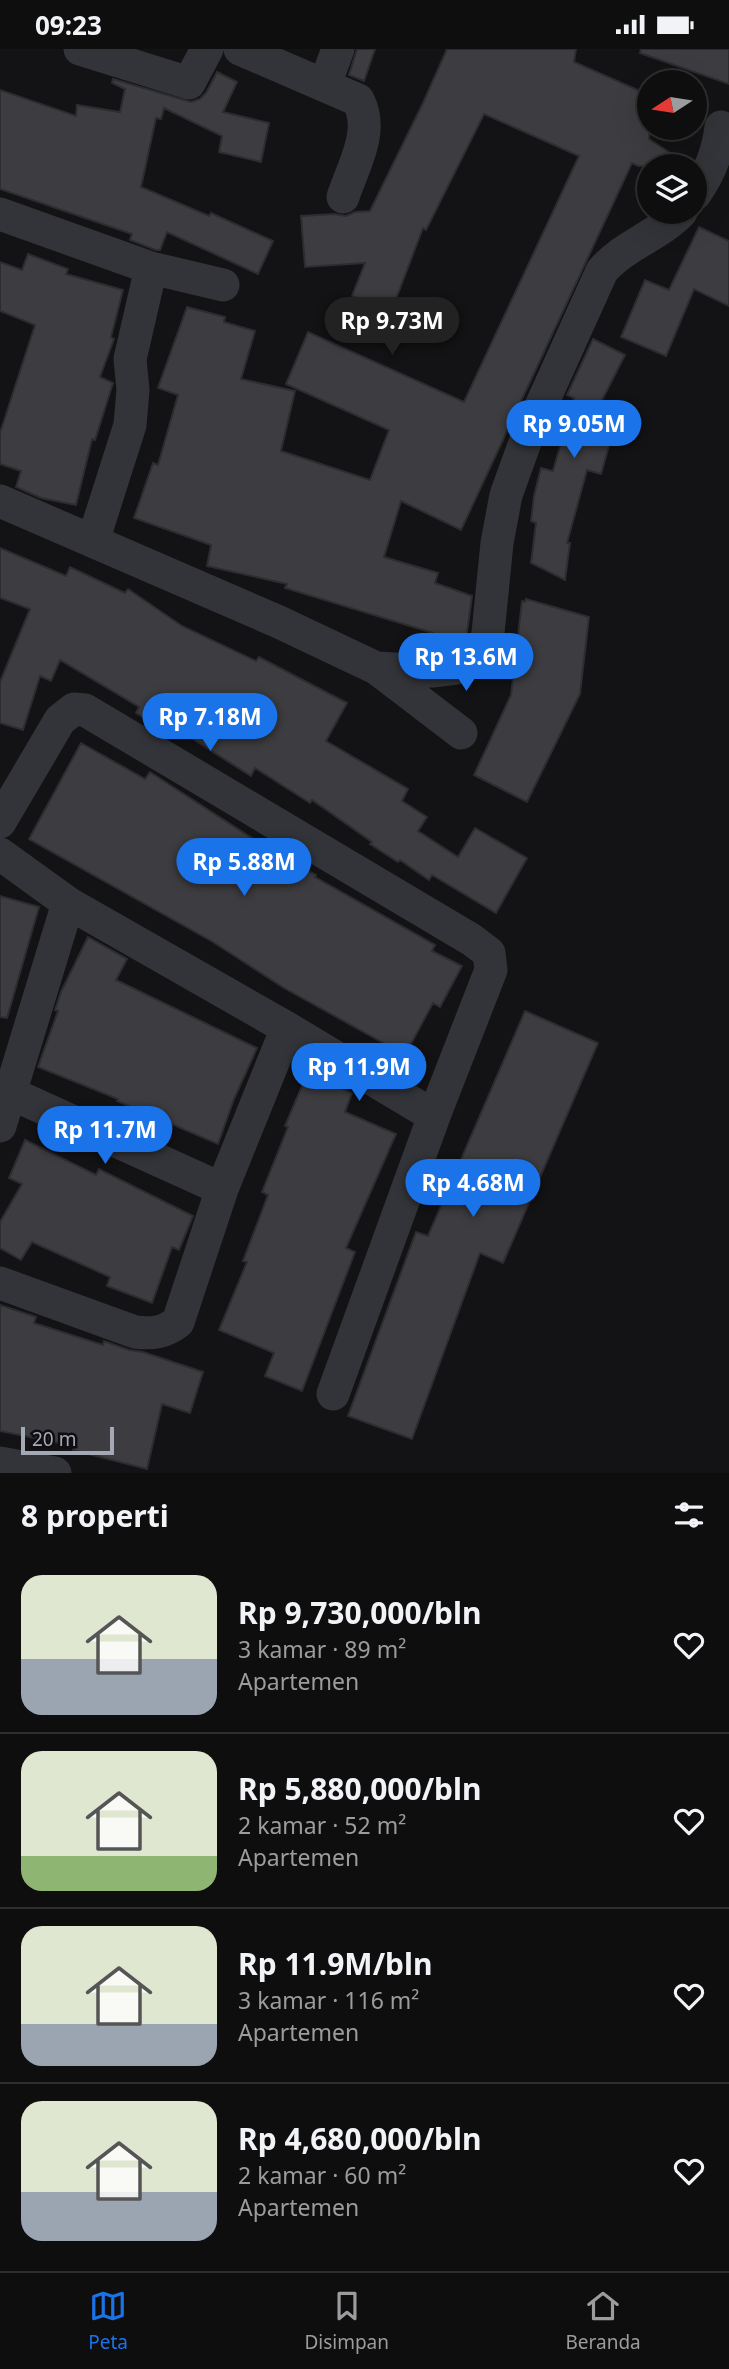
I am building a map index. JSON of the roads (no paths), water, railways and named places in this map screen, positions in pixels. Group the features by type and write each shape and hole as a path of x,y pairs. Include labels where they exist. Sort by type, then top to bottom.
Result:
{"street":[{"path":"80,49 188,83 207,49"},
{"path":"240,49 358,100 365,116 365,132 343,197"},
{"path":"325,84 338,49"},
{"path":"707,175 715,157 721,127"},
{"path":"0,214 151,268 223,285"},
{"path":"376,668 443,670 477,658 484,648 506,495 532,425 602,271 614,257 667,224"},
{"path":"93,541 130,425 133,390 130,359 151,268"},
{"path":"0,501 279,622 376,668 461,733"},
{"path":"0,822 60,720 74,709 85,710 485,948 491,959 491,970 434,1116 333,1394"},
{"path":"0,854 68,904 287,1028 434,1116"},
{"path":"0,1126 68,904"},
{"path":"0,1283 135,1332 152,1334 170,1328 177,1322 222,1189 287,1028"},
{"path":"10,1093 222,1189"},
{"path":"0,1463 55,1473"}]}
